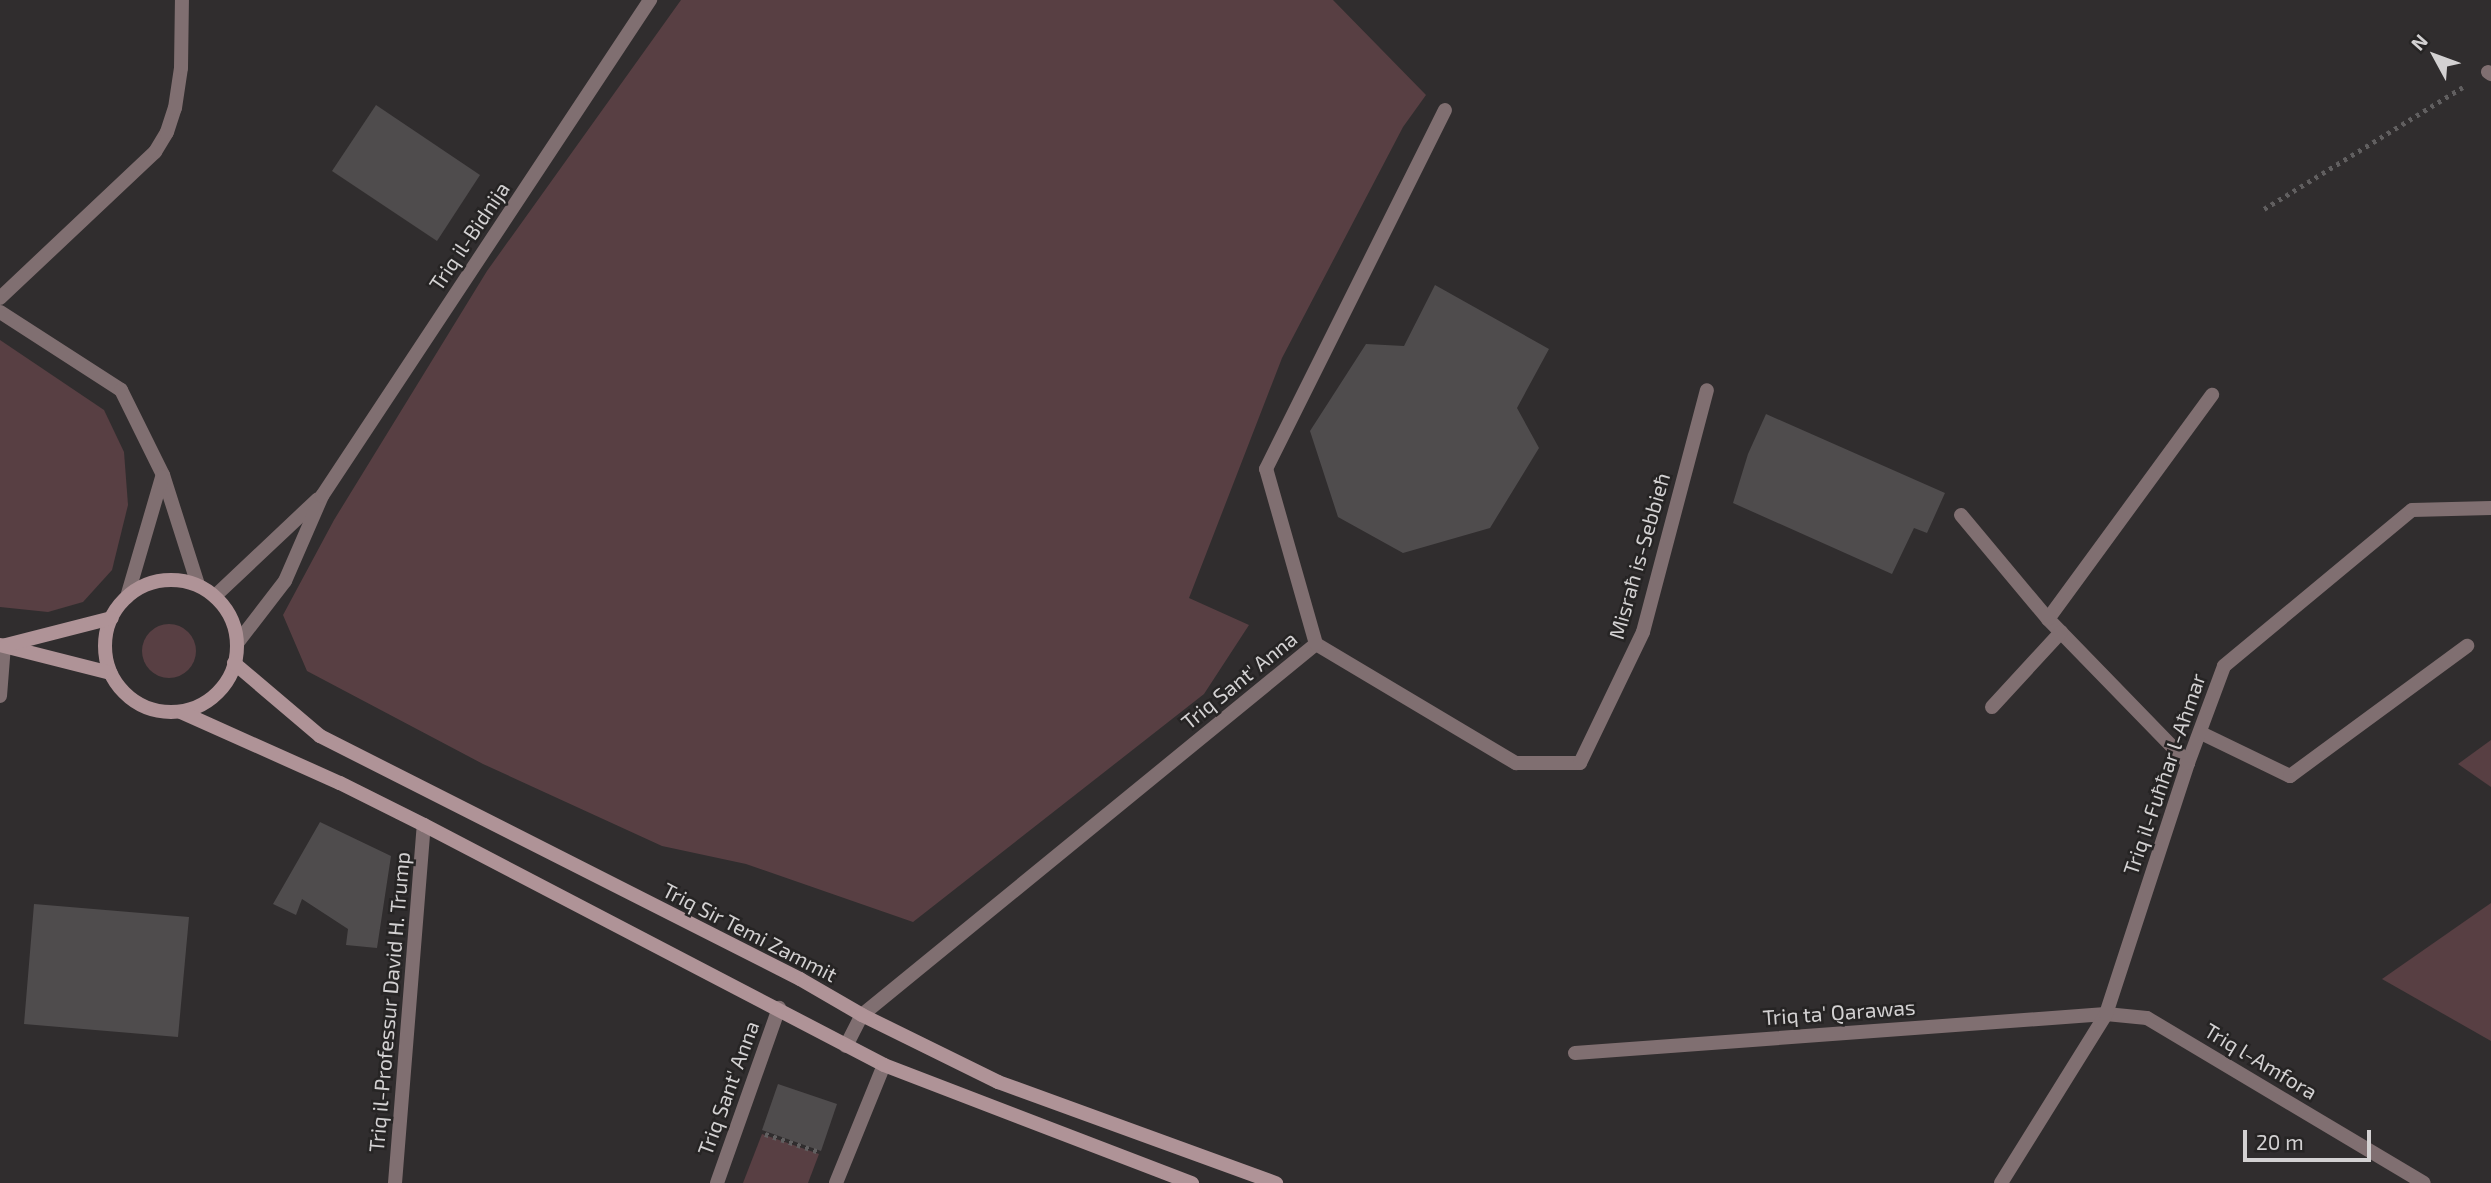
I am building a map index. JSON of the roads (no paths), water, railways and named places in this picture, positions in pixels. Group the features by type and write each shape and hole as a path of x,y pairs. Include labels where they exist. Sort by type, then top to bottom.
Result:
{"main road":[{"path":"180,580 198,585 215,596 226,609 238,642 234,663 226,684 214,697 198,707 181,712 159,712 139,704 122,691 110,673 106,655 111,618 127,597 143,587 161,581 180,580"},
{"path":"2,645 111,618"},
{"path":"2,645 110,673"},
{"name":"Triq Sir Temi Zammit","path":"234,663 320,736 800,979 862,1015 998,1082 1276,1183"},
{"path":"181,712 340,783 424,825 884,1065 1192,1183"}],"street":[{"path":"0,298 155,152 167,132 175,108 181,68 182,0"},
{"name":"Triq il-Bidnija","path":"238,642 285,581 322,496 650,0"},
{"name":"Triq Sant' Anna","path":"846,1046 862,1015 1315,644 1266,469 1445,110"},
{"path":"0,312 121,390 163,475 198,585"},
{"name":"Misraħ is-Sebbieħ","path":"1315,644 1517,763 1580,763 1643,632 1707,390"},
{"path":"2048,619 2212,395"},
{"path":"127,597 163,475"},
{"name":"Triq il-Bidnija","path":"215,596 322,496"},
{"name":"Triq il-Fuħħar l-Aħmar","path":"2001,1183 2106,1014 2188,763 2224,666 2412,510 2491,508"},
{"path":"1961,515 2048,619 2188,763"},
{"path":"1992,707 2060,632"},
{"path":"0,696 2,645"},
{"path":"2201,733 2290,776 2467,646"},
{"name":"Triq il-Professur David H. Trump","path":"395,1183 424,825"},
{"name":"Triq Sant' Anna","path":"717,1183 779,1008"},
{"name":"Triq ta' Qarawas","path":"1575,1053 2106,1014"},
{"name":"Triq l-Amfora","path":"2106,1014 2147,1018 2424,1183"},
{"path":"836,1183 884,1065"}]}
